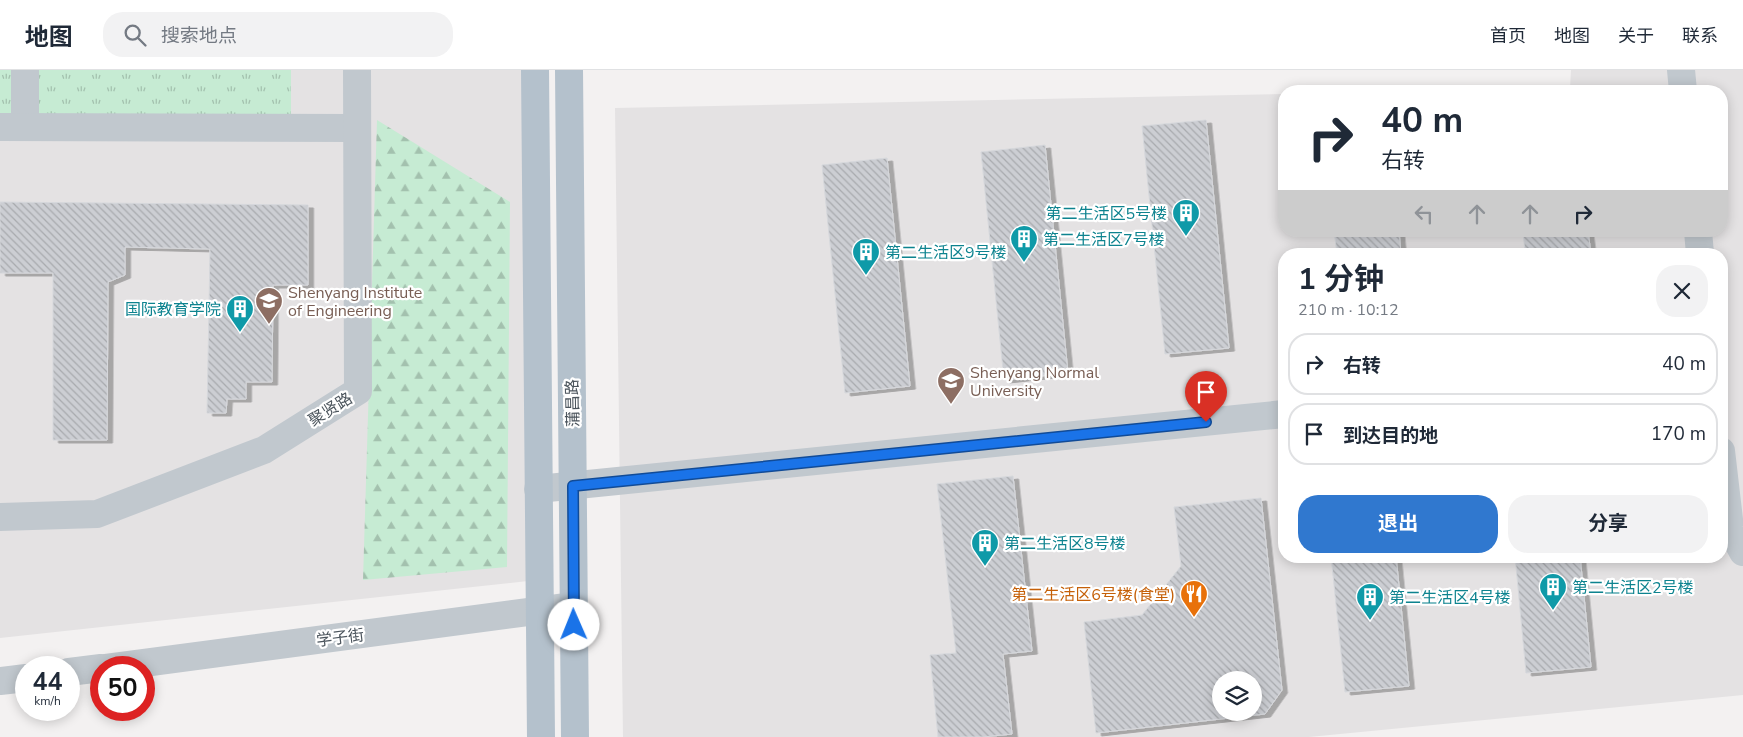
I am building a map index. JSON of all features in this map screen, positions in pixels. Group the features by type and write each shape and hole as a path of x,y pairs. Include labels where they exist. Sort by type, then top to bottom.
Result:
{"main road":[{"path":"535,70 540,737"},
{"name":"蒲昌路","path":"569,70 575,737"}],"street":[{"path":"25,70 13,127 357,128"},
{"name":"聚贤路","path":"0,517 97,514 264,450 358,391 357,70"},
{"path":"1681,70 1682,85"},
{"path":"538,489 1278,415"},
{"path":"1728,511 1730,528 1743,552"},
{"name":"学子街","path":"155,661 574,606"},
{"path":"0,681 15,679"}],"shaded area":[{"name":"Shenyang Institute of Engineering","path":"0,70 540,70 537,580 0,638"},
{"name":"Shenyang Normal University","path":"1571,70 1743,70 1743,695 1309,737 623,737 615,108 1278,94 1278,237 1728,237 1728,85 1570,85"}],"green space":[{"path":"0,70 291,70 291,120 0,119"},
{"path":"377,120 510,202 507,567 363,580"}],"building":[{"name":"第二生活区5号楼","path":"1206,120 1229,348 1165,354 1142,126"},
{"name":"第二生活区7号楼","path":"1045,145 1068,373 1004,380 981,152"},
{"name":"第二生活区9号楼","path":"887,158 910,386 845,393 822,165"},
{"name":"国际教育学院","path":"0,202 308,205 308,285 273,285 272,382 246,382 246,399 227,399 226,413 207,413 210,249 125,247 125,275 108,282 107,440 53,440 53,273 0,273"},
{"path":"1335,237 1400,237 1400,248 1336,248"},
{"path":"1524,237 1589,237 1590,248 1524,248"},
{"name":"第二生活区8号楼","path":"1013,476 1032,651 1003,654 1012,734 983,737 938,737 930,655 956,653 937,484"},
{"name":"第二生活区6号楼(食堂)","path":"1261,498 1282,690 1265,714 1262,714 1262,671 1212,671 1212,720 1096,733 1084,622 1142,615 1181,566 1174,507"},
{"name":"第二生活区4号楼","path":"1332,563 1397,563 1409,686 1345,692"},
{"name":"第二生活区2号楼","path":"1516,563 1581,563 1591,667 1526,673"}],"place":[{"name":"第二生活区5号楼","path":"1186,237"},
{"name":"第二生活区7号楼","path":"1024,263"},
{"name":"第二生活区9号楼","path":"866,276"},
{"name":"Shenyang Institute of Engineering","path":"269,325"},
{"name":"国际教育学院","path":"240,333"},
{"name":"Shenyang Normal University","path":"951,405"},
{"name":"第二生活区8号楼","path":"985,567"},
{"name":"第二生活区2号楼","path":"1553,611"},
{"name":"第二生活区6号楼(食堂)","path":"1194,618"},
{"name":"第二生活区4号楼","path":"1370,621"}],"route":[{"path":"574,625 573,486 1206,422"}]}
